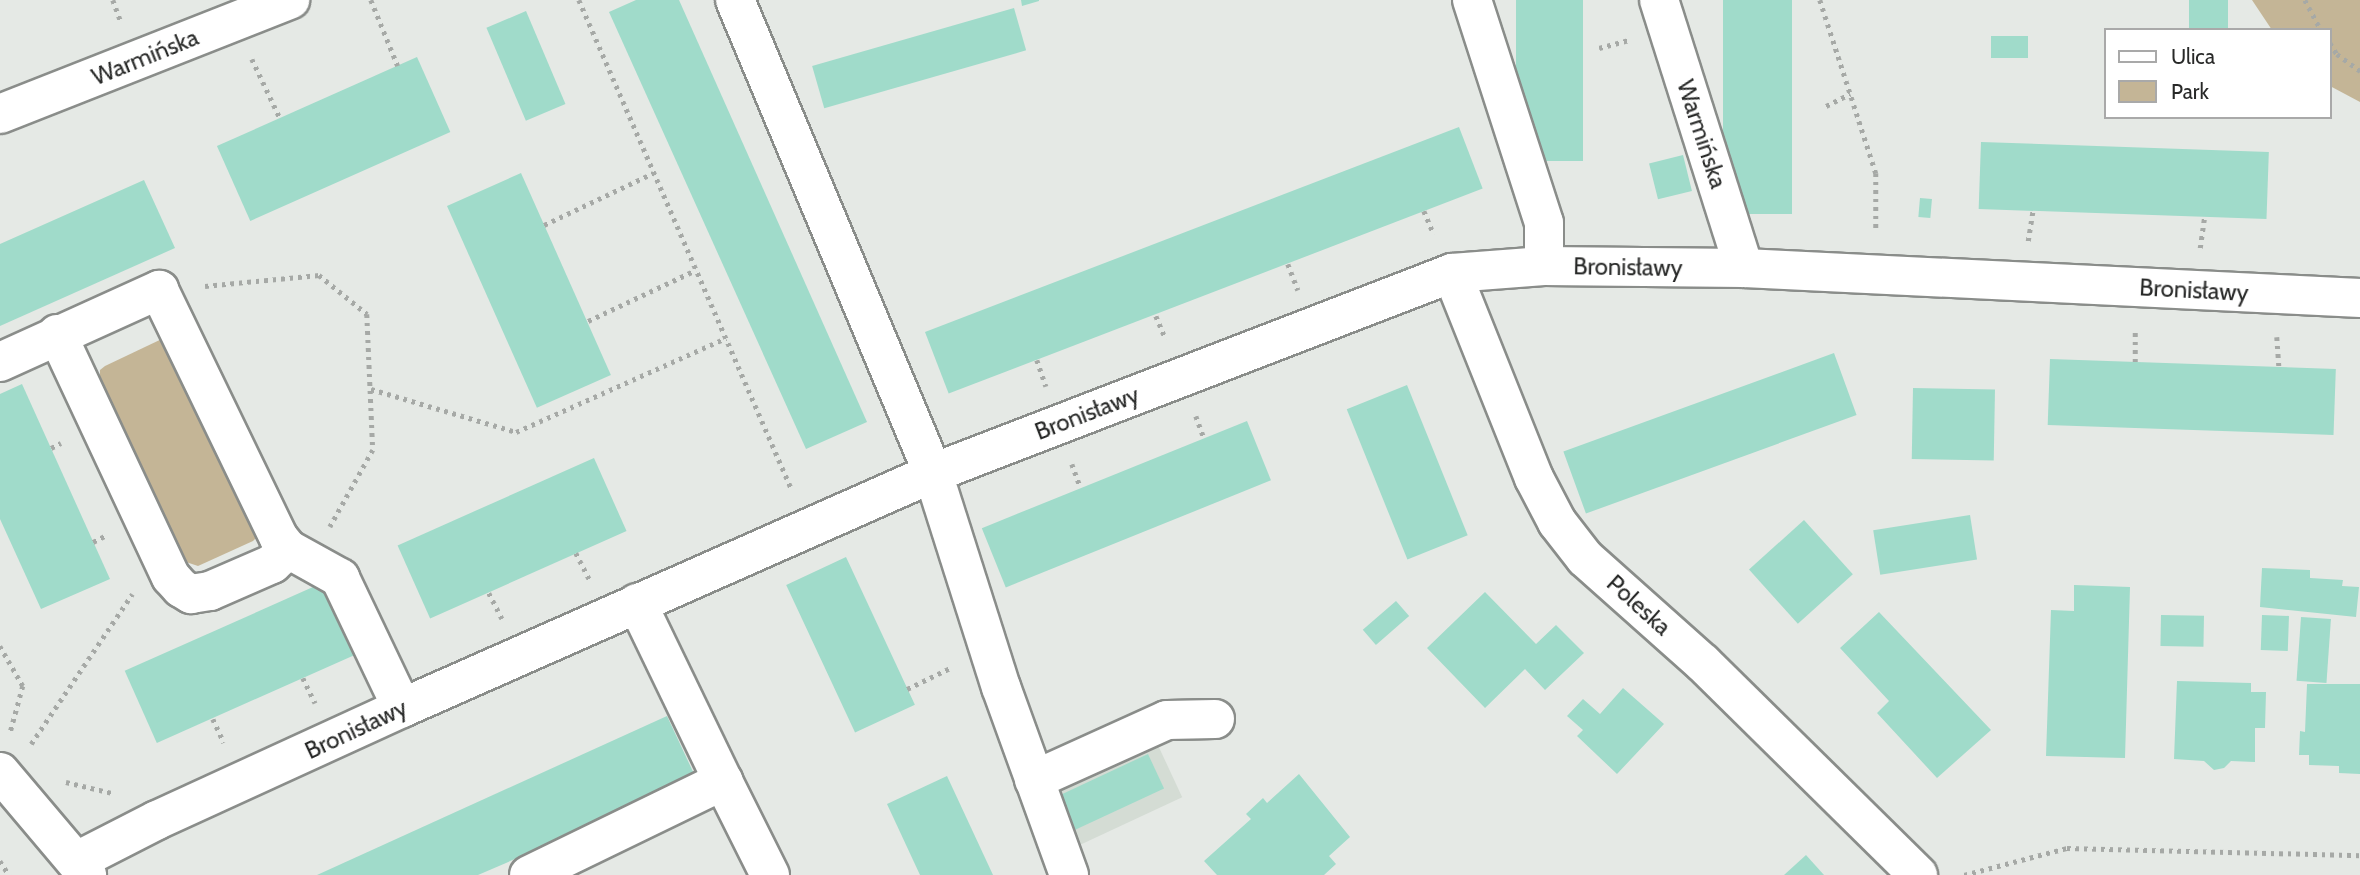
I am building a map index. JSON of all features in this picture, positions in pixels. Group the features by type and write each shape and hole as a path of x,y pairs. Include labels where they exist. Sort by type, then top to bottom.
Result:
{"street":[{"name":"Warmińska","path":"0,114 290,0"},
{"path":"735,0 933,472 1001,687 1069,875"},
{"path":"1472,0 1544,223 1544,266"},
{"name":"Warmińska","path":"1659,0 1744,268"},
{"name":"Bronisławy","path":"82,868 157,820 933,472 1452,272 1544,266 1744,268 2360,298"},
{"name":"Poleska","path":"1452,272 1534,478 1557,522 1585,558 1703,663 1918,875"},
{"path":"0,362 159,289 279,538 299,555 340,578 402,708"},
{"path":"57,334 172,577 181,588 191,594 210,591 299,555"},
{"path":"637,603 771,875"},
{"path":"1034,780 1167,720 1215,719"},
{"path":"13,761 82,868"},
{"path":"529,875 723,781"}],"path":[{"path":"370,0 398,66"},
{"path":"579,0 795,497"},
{"path":"1820,0 1876,173 1876,275"},
{"path":"2305,0 2320,28"},
{"path":"234,21 280,118"},
{"path":"2332,46 2337,54 2360,71"},
{"path":"1826,106 1850,94"},
{"path":"544,225 653,173"},
{"path":"587,321 696,270"},
{"path":"159,289 319,275 367,314 373,450 299,555"},
{"path":"371,389 516,432 726,338"},
{"path":"109,534 114,545"},
{"path":"576,554 592,585"},
{"path":"13,761 135,589"},
{"path":"489,593 504,623"},
{"path":"0,646 23,686 10,734"},
{"path":"303,678 316,707"},
{"path":"213,719 226,747"},
{"path":"57,777 74,786 111,794 121,792"},
{"path":"1964,875 2067,848 2360,855"},
{"path":"0,861 9,875"}],"shaded area":[{"path":"1156,741 1182,797 1077,846 1051,790"}],"green space":[{"path":"2252,0 2360,0 2360,102 2332,87 2332,28 2271,28"},
{"path":"166,337 259,535 253,541 198,566 186,562 100,377 100,370 105,366"}],"building":[{"path":"636,0 679,0 867,422 806,449 609,12"},
{"path":"1021,0 1039,0 1039,1 1022,6"},
{"path":"1516,0 1583,0 1583,161 1516,161"},
{"path":"1723,0 1792,0 1792,214 1723,214"},
{"path":"2189,0 2228,0 2228,28 2189,28"},
{"path":"1014,8 1026,50 824,108 812,66"},
{"path":"526,11 565,104 526,121 486,28"},
{"path":"1991,36 2028,36 2028,58 1991,58"},
{"path":"417,57 450,132 250,221 217,146"},
{"path":"1459,127 1483,189 949,394 925,332"},
{"path":"1981,142 2269,152 2266,219 1979,209"},
{"path":"1683,155 1692,191 1658,199 1649,163"},
{"path":"521,173 611,375 537,408 447,206"},
{"path":"144,180 175,248 0,326 0,244"},
{"path":"1920,198 1932,199 1930,218 1918,217"},
{"path":"1834,353 1857,415 1586,514 1563,452"},
{"path":"2050,359 2336,369 2334,435 2048,425"},
{"path":"22,384 110,579 41,609 0,519 0,394"},
{"path":"1407,385 1468,535 1407,560 1347,409"},
{"path":"1913,388 1995,389 1994,460 1912,459"},
{"path":"1247,421 1271,480 1006,587 982,528"},
{"path":"594,458 627,531 430,619 398,545"},
{"path":"1970,515 1977,559 1880,575 1873,530"},
{"path":"1804,520 1853,574 1798,624 1749,570"},
{"path":"846,557 915,705 855,733 786,585"},
{"path":"2262,568 2310,570 2310,578 2343,580 2342,586 2359,587 2356,617 2260,607"},
{"path":"322,583 354,655 157,743 125,671"},
{"path":"2074,585 2130,587 2125,758 2046,756 2051,610 2074,611"},
{"path":"1485,592 1536,644 1556,625 1584,653 1545,690 1525,669 1485,708 1427,648"},
{"path":"1396,601 1409,616 1376,645 1363,630"},
{"path":"1879,612 1991,730 1937,778 1877,713 1889,701 1840,648"},
{"path":"2161,615 2204,616 2203,647 2160,646"},
{"path":"2262,615 2289,616 2288,651 2261,650"},
{"path":"2301,617 2331,619 2326,683 2297,681"},
{"path":"2177,681 2251,683 2251,692 2266,692 2265,728 2255,728 2255,762 2231,761 2224,768 2214,770 2204,761 2174,759"},
{"path":"2307,684 2360,684 2360,774 2339,773 2339,766 2309,765 2309,755 2299,755 2300,731 2305,732"},
{"path":"1623,688 1664,724 1617,774 1577,736 1583,730 1567,716 1583,699 1600,714"},
{"path":"667,716 695,776 506,863 478,875 317,875"},
{"path":"1148,754 1164,788 1075,830 1059,795"},
{"path":"1299,774 1350,837 1329,856 1336,864 1324,875 1217,875 1204,861 1251,819 1246,814 1263,798 1267,803"},
{"path":"947,776 993,875 920,875 887,804"},
{"path":"1806,855 1824,875 1784,875"}]}
